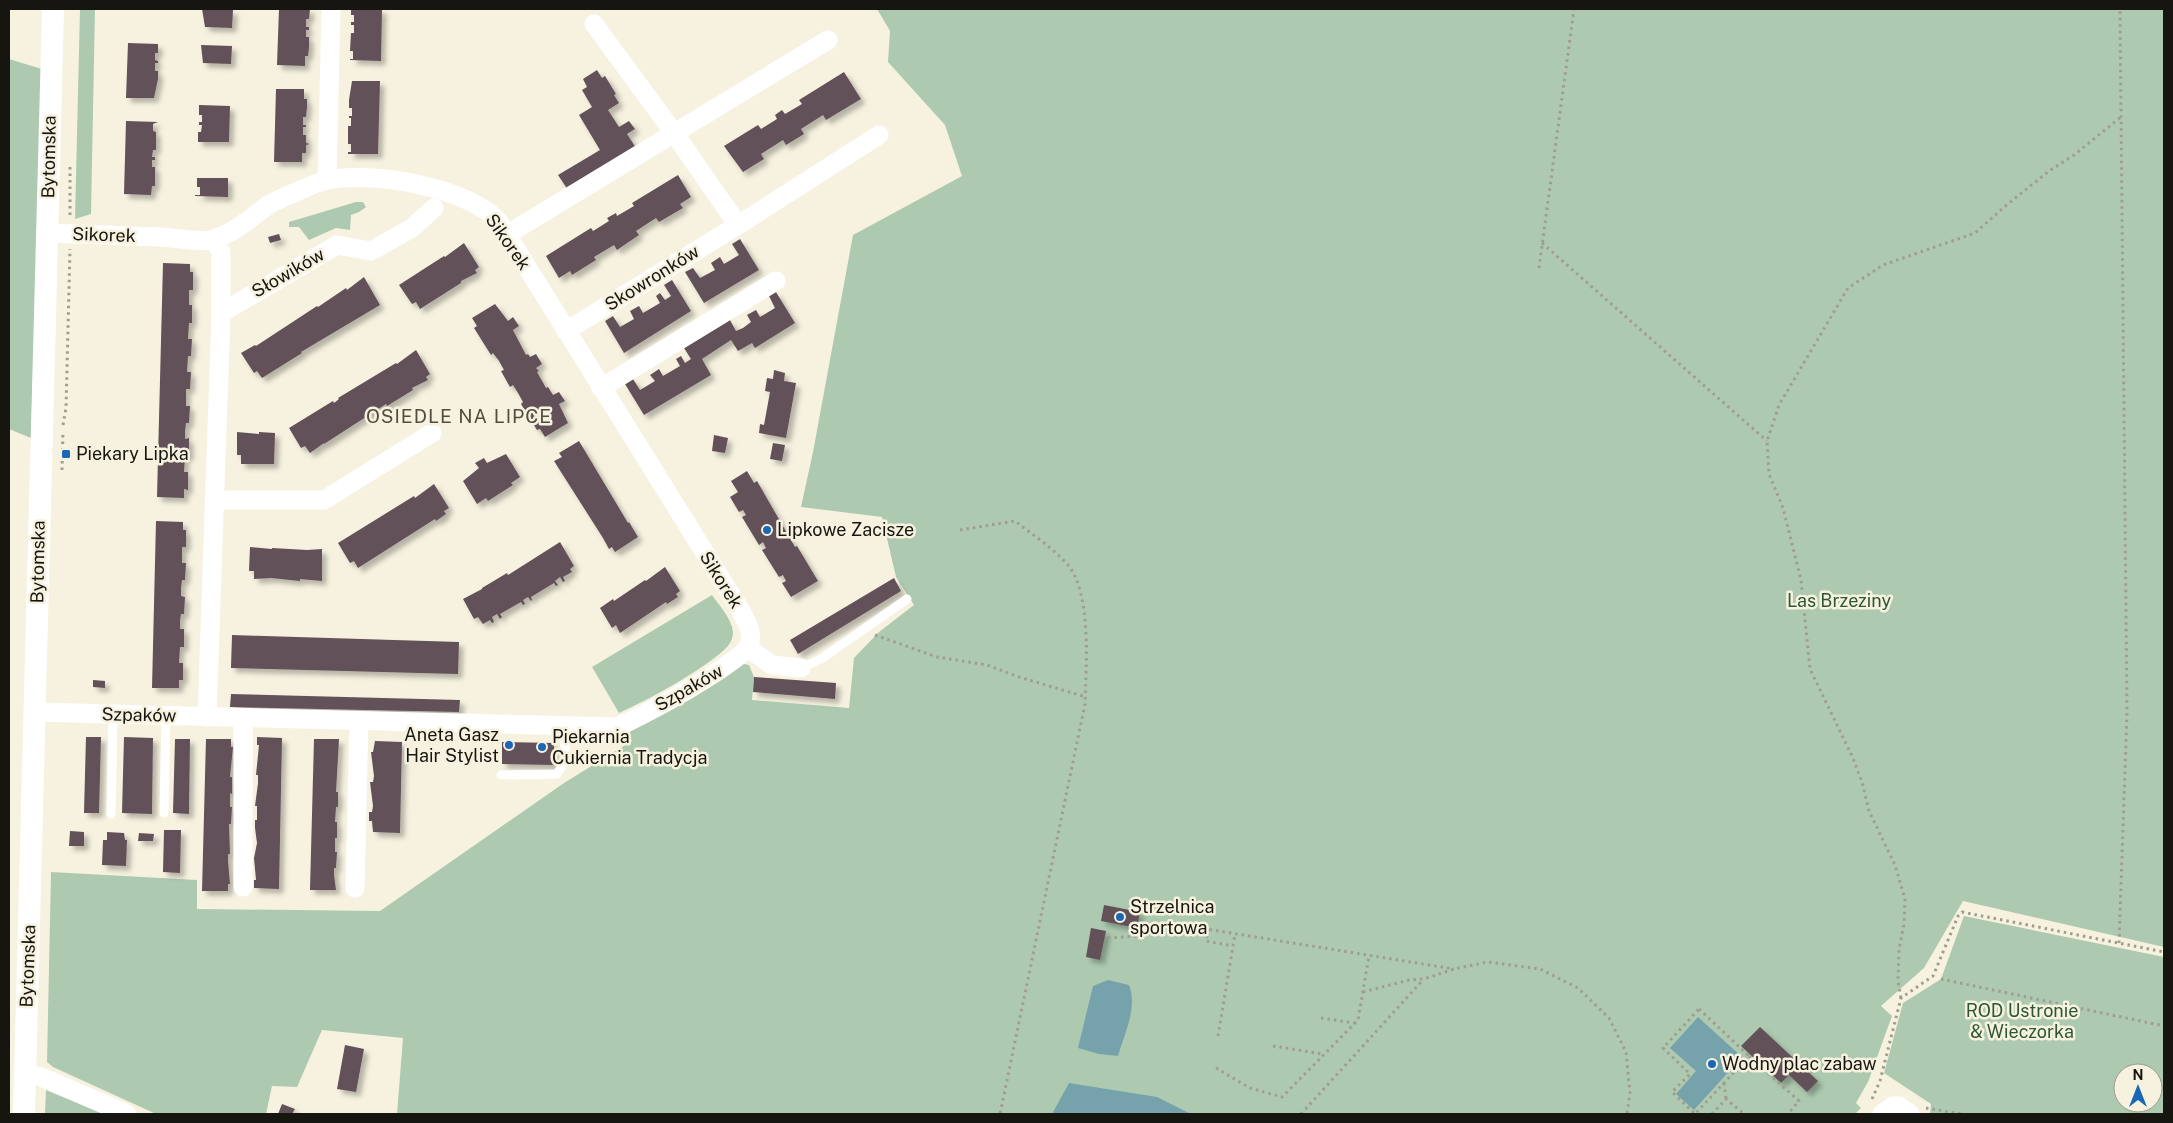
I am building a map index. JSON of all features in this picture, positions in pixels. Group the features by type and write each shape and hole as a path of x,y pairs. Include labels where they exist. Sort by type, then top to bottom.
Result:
{"street":[{"name":"Bytomska","path":"24,1114 53,9"},
{"path":"327,180 331,9"},
{"path":"594,24 674,133 738,225"},
{"path":"506,235 828,40"},
{"name":"Skowronków","path":"566,331 879,135"},
{"name":"Sikorek","path":"47,234 211,240 238,228 270,204 327,180 351,178 402,182 457,195 478,204 492,214 506,235 738,606 751,630 748,648"},
{"name":"Słowików","path":"220,313 337,245 371,251 412,228 434,208"},
{"path":"207,716 220,313 220,252 217,245 211,240"},
{"path":"601,388 776,282"},
{"path":"214,500 324,500 432,432"},
{"path":"748,648 772,665 801,668"},
{"name":"Szpaków","path":"35,712 616,727 627,724 734,661 748,648"},
{"path":"242,887 243,718"},
{"path":"355,888 359,721"},
{"path":"24,1076 39,1076 127,1114"},
{"path":"1882,1114 1893,1106 1899,1106 1908,1112"}],"lane":[{"path":"801,668 821,659 908,599"},
{"path":"111,814 113,714"},
{"path":"164,813 166,716"},
{"path":"501,775 557,774 565,761 565,726"}],"path":[{"path":"1539,268 1574,9"},
{"path":"2119,942 2127,713 2120,9"},
{"path":"1880,1080 1901,998 1898,981 1899,950 1904,924 1905,899 1895,865 1870,811 1852,756 1810,669 1801,580 1782,508 1769,474 1767,441 1779,405 1848,288 1883,265 1975,234 2048,171 2074,155 2121,117"},
{"path":"1542,243 1767,441"},
{"path":"960,530 1015,521 1046,544 1069,567 1080,590 1088,643 1086,697 1000,1114"},
{"path":"862,630 937,657 987,665 1019,677 1086,697"},
{"path":"1901,998 1933,976 1958,916 1965,912 2164,952"},
{"path":"1108,938 1140,936 1175,924 1454,970"},
{"path":"1208,929 1206,941 1232,946"},
{"path":"1218,1036 1235,934"},
{"path":"1216,1068 1250,1088 1282,1097 1358,1020 1369,956"},
{"path":"1363,992 1409,980 1424,980 1454,970 1488,962 1540,969 1578,988 1609,1018 1626,1052 1630,1093 1627,1114"},
{"path":"1941,979 2164,1026"},
{"path":"1301,1114 1424,980"},
{"path":"1749,1056 1695,1114 1672,1092 1690,1074 1663,1048 1700,1010 1799,1101 1788,1114"},
{"path":"1322,1018 1354,1023"},
{"path":"1273,1046 1323,1054"},
{"path":"1724,1083 1726,1099 1744,1114"},
{"path":"1712,1114 1726,1099"},
{"path":"1908,1112 1931,1108 1962,1114"}],"green space":[{"path":"80,9 95,9 91,214 75,219"},
{"name":"Las Brzeziny","path":"877,9 2164,9 2164,947 1963,901 1924,968 1881,1006 1892,1016 1868,1082 1856,1103 1861,1108 1855,1114 397,1114 403,1038 322,1030 297,1087 272,1086 266,1114 156,1114 53,1067 47,1062 51,872 197,880 197,909 380,911 564,783 632,741 628,733 744,664 749,665 754,677 752,700 849,708 854,658 879,632 914,605 896,577 882,517 801,507 853,235 962,176 945,125 888,62 890,31"},
{"path":"9,59 42,69 31,438 9,429"},
{"path":"356,202 363,202 366,207 351,215 350,230 336,228 309,240 299,227 289,227 289,222"},
{"path":"712,595 725,612 732,627 733,636 728,646 692,673 661,692 619,713 592,667"},
{"name":"ROD Ustronie & Wieczorka","path":"1964,916 2164,957 2164,1114 1930,1114 1931,1104 1884,1073 1903,1003 1941,979"},
{"path":"46,1090 104,1114 45,1114"}],"water":[{"path":"1108,980 1129,985 1131,994 1131,1012 1118,1056 1099,1054 1078,1048 1093,986"},
{"name":"Wodny plac zabaw","path":"1698,1017 1742,1057 1694,1110 1676,1094 1696,1071 1670,1048"},
{"path":"1069,1083 1157,1097 1191,1114 1052,1114"}],"building":[{"path":"202,9 233,10 232,28 205,27"},
{"path":"279,9 310,9 309,19 306,19 306,27 309,27 309,30 306,30 306,37 309,37 309,48 308,56 305,56 305,66 277,65"},
{"path":"351,9 382,9 381,61 350,60 353,59 353,51 350,51 351,33 354,33 354,25 351,25 351,22 354,22 354,15 351,15"},
{"path":"128,43 158,44 158,53 155,53 155,60 158,63 155,63 155,71 158,71 158,79 154,98 126,98"},
{"path":"201,45 232,46 231,64 203,63"},
{"path":"597,70 602,78 605,76 619,103 608,110 619,127 629,121 635,129 627,134 636,148 568,190 558,175 600,150 579,115 592,107 582,90 587,87 583,79"},
{"path":"844,72 861,99 826,120 823,115 801,129 804,134 786,145 783,140 761,154 764,159 743,172 724,146 758,125 761,129 777,119 775,115 782,110 785,114 802,104 799,100"},
{"path":"352,81 380,81 378,154 348,154 348,152 351,152 351,144 348,144 348,126 351,126 351,118 349,116 352,116 349,100"},
{"path":"276,89 304,89 304,99 307,99 307,107 306,117 303,117 303,125 306,125 306,127 303,127 303,135 306,135 306,143 310,144 306,145 306,153 302,153 302,162 274,162"},
{"path":"199,105 230,106 229,142 198,142 198,132 201,132 202,125 199,125 199,122 202,122 202,115 199,115"},
{"path":"126,121 158,122 153,124 153,131 156,132 156,150 153,150 152,157 155,157 155,160 152,160 152,167 155,167 155,186 152,186 151,195 124,194"},
{"path":"678,175 691,197 680,204 683,208 659,222 656,218 636,231 639,235 617,250 614,245 594,257 596,260 572,275 570,271 559,278 546,256 591,228 593,231 609,221 607,218 616,213 617,216 634,206 632,203"},
{"path":"197,178 228,178 228,197 195,196 200,195 200,187 197,187"},
{"path":"279,234 281,240 270,243 268,237"},
{"path":"740,239 759,270 704,303 685,272 693,268 700,278 715,270 711,263 720,257 724,264 739,255 732,244"},
{"path":"464,243 479,267 475,270 477,273 461,281 461,283 420,309 416,302 412,304 399,285"},
{"path":"163,263 190,264 190,272 193,272 193,290 189,290 189,305 192,305 192,323 189,323 188,339 192,339 191,356 188,356 187,372 191,372 190,389 186,389 186,406 190,406 189,423 186,423 185,431 185,439 189,438 189,456 185,456 184,472 188,472 188,490 184,489 184,498 157,497"},
{"path":"364,277 380,305 301,352 262,378 257,371 254,373 241,353 256,346 346,288 347,290"},
{"path":"672,280 691,311 624,353 605,321 613,316 620,327 634,319 630,311 639,306 643,313 660,303 656,296 660,293 665,300 671,296 664,285"},
{"path":"776,292 795,323 755,348 752,343 738,351 731,340 702,359 711,375 644,415 625,384 633,379 640,390 655,381 650,375 659,369 663,376 680,366 676,359 681,356 685,363 691,359 684,348 730,320 736,331 743,328 751,322 747,315 756,310 760,317 775,308 769,296"},
{"path":"495,304 508,321 513,317 519,326 513,330 526,355 528,354 530,357 536,354 542,364 536,368 539,371 537,372 546,388 548,387 553,395 559,392 565,401 559,404 568,423 545,437 540,429 537,430 521,404 523,402 513,385 510,387 501,371 504,370 499,361 493,353 491,355 474,328 477,326 472,318"},
{"path":"416,350 430,374 426,377 428,380 412,388 413,390 387,406 386,404 310,453 305,446 301,448 289,428 333,401 334,403 338,398 397,364"},
{"path":"774,370 785,373 784,381 796,383 786,438 759,433 760,424 764,425 770,392 765,391 767,378 773,379"},
{"path":"237,432 275,433 274,464 241,464 241,455 237,455"},
{"path":"714,435 728,438 725,453 712,451"},
{"path":"579,441 638,537 615,552 612,547 609,549 554,461 562,457 559,453"},
{"path":"773,443 785,445 782,461 770,459"},
{"path":"506,454 520,477 511,483 513,485 488,501 486,498 477,504 463,481 479,468 475,463 484,458 487,463"},
{"name":"Lipkowe Zacisze","path":"747,471 754,483 757,481 795,547 797,546 818,581 791,597 782,583 786,581 783,575 779,577 762,550 766,548 763,542 759,545 742,517 746,515 743,510 739,512 730,497 738,492 731,481"},
{"path":"434,484 449,508 444,511 446,514 358,568 354,561 350,563 338,543 414,496 415,498"},
{"path":"156,521 183,522 183,530 186,530 186,547 182,547 182,563 186,563 185,580 182,580 181,588 181,596 185,597 184,614 181,614 180,621 180,629 184,629 184,647 180,647 179,663 183,663 183,680 179,680 179,688 152,688"},
{"path":"560,542 574,566 570,569 572,572 563,577 565,581 563,582 560,577 555,581 558,585 556,586 554,583 531,597 531,601 528,597 523,600 525,604 523,605 521,602 500,614 502,617 500,619 497,614 492,617 494,622 492,623 490,620 483,624 478,617 474,619 463,599 507,573 508,575"},
{"path":"250,547 322,549 322,581 254,579 254,571 249,571"},
{"path":"665,567 680,591 676,594 678,597 667,604 666,602 620,633 616,625 612,628 600,608 646,581"},
{"path":"894,578 901,591 798,654 790,640"},
{"path":"232,635 459,642 458,674 231,668"},
{"path":"754,677 836,683 835,699 753,692"},
{"path":"93,680 105,681 105,688 93,687"},
{"path":"231,694 460,700 459,712 230,707"},
{"path":"86,737 101,737 99,813 84,813"},
{"path":"124,737 153,738 152,814 122,813"},
{"path":"257,737 282,738 279,889 254,888 254,880 256,880 254,858 257,843 255,820 257,820 257,806 255,806 258,775 256,775 259,745 257,745"},
{"path":"175,739 190,739 189,814 173,813"},
{"path":"206,739 231,739 231,747 233,747 230,777 232,777 232,794 230,793 230,807 232,807 231,824 229,824 230,854 228,854 228,861 230,884 228,884 228,891 202,891"},
{"path":"314,739 339,739 336,792 338,792 338,807 336,807 335,822 337,822 337,838 335,838 335,852 337,852 336,868 334,868 336,890 310,890"},
{"path":"375,741 402,742 400,833 373,832 372,821 369,821 369,812 372,812 373,806 370,782 373,782 374,776 371,752 373,752"},
{"path":"502,742 554,743 554,765 502,764"},
{"path":"164,830 181,830 180,873 163,872"},
{"path":"70,831 84,832 84,846 69,846"},
{"path":"107,832 124,833 125,840 127,840 126,866 102,865 103,840 107,840"},
{"path":"139,833 154,834 153,841 138,841"},
{"name":"Strzelnica sportowa","path":"1104,905 1140,912 1137,928 1101,921"},
{"path":"1091,928 1106,931 1100,960 1086,957"},
{"path":"1760,1027 1818,1081 1807,1092 1789,1075 1781,1083 1741,1046"},
{"path":"345,1045 364,1049 356,1092 337,1089"},
{"path":"282,1104 295,1109 292,1114 278,1114"}],"place":[{"name":"Piekary Lipka","path":"66,454"},
{"name":"Lipkowe Zacisze","path":"767,530"},
{"name":"Aneta Gasz Hair Stylist","path":"509,745"},
{"name":"Piekarnia Cukiernia Tradycja","path":"542,747"},
{"name":"Strzelnica sportowa","path":"1120,917"},
{"name":"Wodny plac zabaw","path":"1712,1064"}],"district":[{"name":"OSIEDLE NA LIPCE","path":"459,416"}]}
